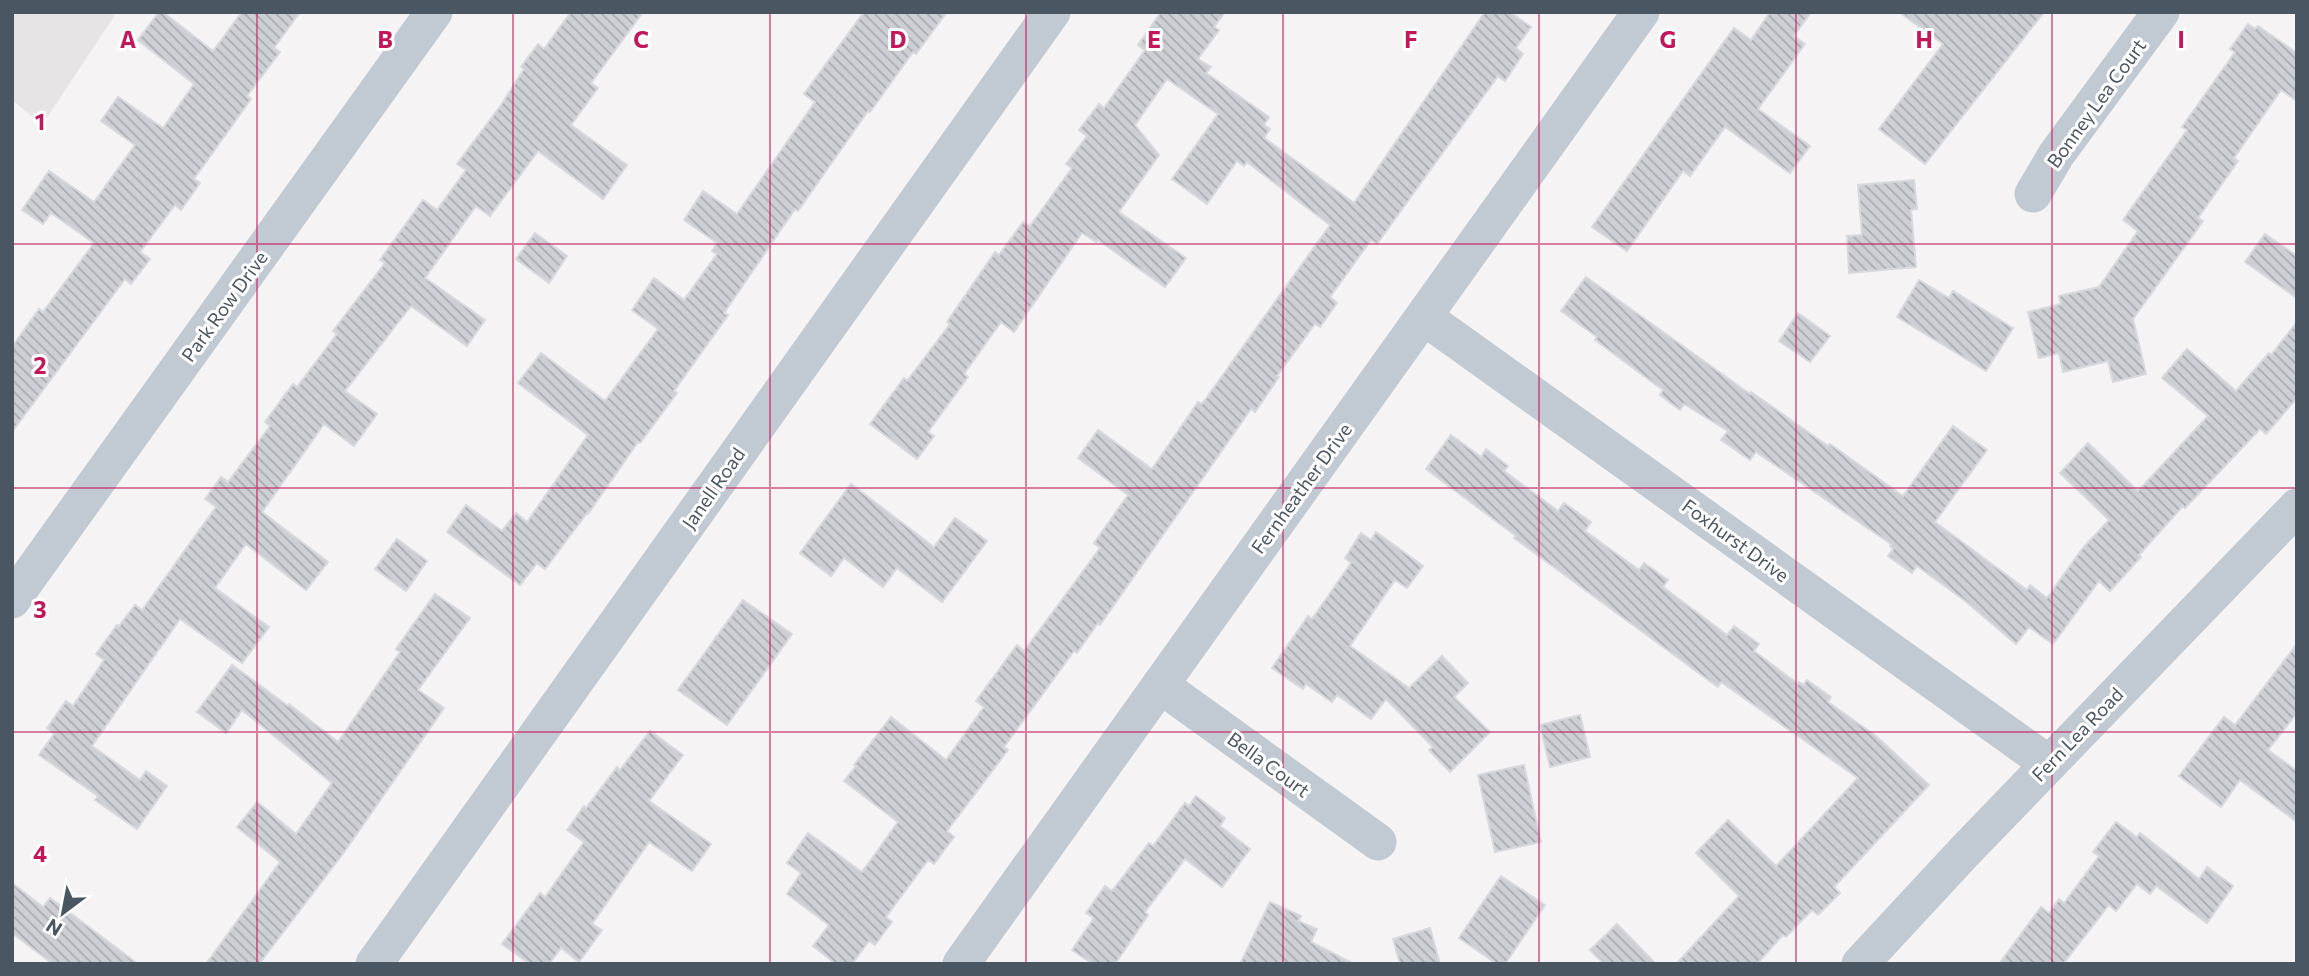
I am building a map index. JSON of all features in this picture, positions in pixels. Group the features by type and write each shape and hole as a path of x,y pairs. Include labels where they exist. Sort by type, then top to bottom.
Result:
{"street":[{"name":"Park Row Drive","path":"12,600 434,12"},
{"name":"Janell Road","path":"374,964 1052,12"},
{"name":"Fernheather Drive","path":"961,964 1642,12"},
{"name":"Bonney Lea Court","path":"2033,194 2056,155 2161,12"},
{"name":"Foxhurst Drive","path":"1424,317 2049,764"},
{"name":"Fern Lea Road","path":"1860,964 2297,507"},
{"name":"Bella Court","path":"1160,685 1378,842"}],"shaded area":[{"path":"12,12 117,12 42,125 12,100"}],"building":[{"path":"159,12 163,12 213,51 242,12 300,12 274,48 280,52 247,96 251,99 194,179 200,183 181,210 175,205 140,252 150,259 131,284 125,279 12,432 12,347 39,309 43,312 94,243 51,213 43,224 22,210 49,171 94,202 135,145 101,121 118,97 163,128 194,84 138,40"},
{"path":"571,12 643,12 591,83 598,88 571,125 627,165 603,199 538,151 490,216 476,206 425,278 485,320 467,346 411,306 345,391 377,414 354,446 324,424 262,512 328,562 306,590 246,544 215,588 269,627 242,663 180,619 92,746 140,780 146,771 167,786 137,829 95,800 98,796 39,755 54,734 47,728 66,701 73,706 104,660 96,654 135,605 142,610 216,507 205,499 221,477 228,482 270,426 265,422 293,384 297,387 337,334 333,331 385,263 380,260 423,200 437,210 466,170 457,164 501,105 524,69 521,67 538,44 544,49"},
{"path":"864,12 947,12 916,54 913,52 870,112 868,111 798,211 795,209 724,313 728,315 674,391 677,393 640,443 638,442 588,514 545,569 537,563 520,585 447,532 466,505 502,531 516,513 527,522 588,435 518,383 541,353 605,401 658,329 632,310 654,278 684,300 717,254 712,251 717,243 684,220 703,191 737,214 815,102 804,94"},
{"path":"1161,12 1225,12 1214,27 1219,30 1198,59 1211,67 1206,73 1269,117 1264,125 1270,129 1264,138 1354,203 1485,12 1510,12 1531,27 1516,48 1523,54 1505,81 1498,76 1377,244 1371,240 1330,297 1337,303 1320,327 1315,324 1277,376 1279,377 1255,412 1251,409 1100,625 1098,623 1077,653 1074,651 1004,747 1008,750 947,831 954,837 934,864 928,860 886,917 892,922 875,945 869,941 852,964 836,964 813,946 829,925 787,894 801,873 787,863 808,833 862,872 898,822 844,781 856,766 854,765 891,717 946,760 984,707 976,701 1017,645 1024,651 1100,548 1094,543 1128,495 1078,458 1098,430 1152,469 1198,402 1202,404 1330,225 1247,162 1244,166 1237,161 1207,204 1172,179 1218,114 1167,79 1135,125 1159,155 1119,212 1186,258 1165,287 1098,240 1096,242 1082,233 1014,332 1001,322 964,374 968,377 928,432 934,436 917,459 870,424 904,378 907,381 950,324 947,322 995,252 999,255 1023,222 1030,226 1072,168 1066,164 1087,136 1079,130 1099,104 1104,108 1145,50 1138,45"},
{"path":"1770,12 1811,12 1794,36 1805,44 1758,109 1810,146 1790,173 1725,127 1690,176 1683,171 1627,251 1592,227 1734,28 1751,40"},
{"path":"1899,12 2044,12 1925,164 1879,129 1943,44"},
{"path":"2248,24 2255,29 2258,26 2297,53 2297,101 2281,90 2234,158 2238,161 2198,218 2203,221 2133,319 2146,374 2113,382 2108,361 2063,372 2059,353 2039,358 2028,312 2061,304 2059,296 2099,287 2138,231 2123,220 2187,130 2182,127 2235,52 2230,49"},
{"path":"1914,180 1917,209 1911,210 1916,267 1849,273 1847,236 1862,235 1858,185"},
{"path":"535,233 567,256 549,283 516,259"},
{"path":"2265,234 2297,256 2297,298 2245,262"},
{"path":"1586,277 1750,394 1751,392 1828,446 1830,444 1903,496 1953,426 1987,450 1935,522 2027,590 2030,585 2047,598 2082,549 2109,520 2060,473 2088,443 2138,491 2208,416 2162,378 2187,349 2236,391 2269,353 2271,355 2297,322 2297,398 2266,434 2260,429 2185,508 2183,506 2110,591 2099,581 2053,644 2029,627 2016,644 1964,600 1917,566 1912,573 1888,556 1893,549 1891,544 1756,452 1750,460 1721,440 1728,431 1684,404 1680,410 1660,395 1663,390 1595,340 1597,337 1561,311"},
{"path":"1919,280 1949,298 1953,291 2013,328 1986,371 1897,317"},
{"path":"1798,313 1830,336 1810,362 1779,341"},
{"path":"1451,435 1481,457 1486,449 1508,466 1504,471 1558,511 1564,503 1591,522 1585,531 1639,570 1644,563 1668,580 1663,587 1727,635 1734,626 1759,644 1754,651 1798,684 1799,682 1803,685 1807,680 1831,697 1828,702 1876,736 1929,785 1834,887 1840,893 1818,915 1812,910 1786,937 1783,935 1757,964 1676,964 1739,896 1696,853 1728,820 1776,866 1858,778 1721,682 1718,687 1514,538 1516,536 1426,469"},
{"path":"851,484 934,547 955,518 987,541 942,602 897,568 883,587 844,558 831,576 800,553"},
{"path":"1376,532 1423,566 1407,588 1395,580 1350,646 1409,688 1442,656 1468,683 1454,697 1490,732 1450,772 1429,750 1433,747 1386,699 1371,719 1337,695 1332,702 1306,684 1303,689 1272,668 1308,616 1312,619 1351,563 1345,558 1361,533 1371,540"},
{"path":"397,539 427,561 406,591 375,569"},
{"path":"435,594 470,618 418,690 444,708 345,851 259,964 206,964 280,862 237,827 257,802 296,834 332,783 242,710 226,733 197,712 232,665 338,742 400,652 396,649"},
{"path":"743,600 792,634 727,725 678,690"},
{"path":"2297,644 2297,713 2268,750 2297,771 2297,822 2240,780 2221,807 2179,776 2224,717 2235,725"},
{"path":"1580,715 1590,757 1550,767 1540,725"},
{"path":"650,731 683,755 649,801 711,844 692,871 649,842 592,924 602,930 579,962 561,948 549,964 530,964 502,944 540,893 545,897 584,842 567,830 584,806 586,808 617,767 620,770"},
{"path":"1524,765 1541,842 1495,852 1478,775"},
{"path":"1196,796 1225,818 1220,826 1250,849 1222,887 1185,859 1145,912 1148,915 1115,964 1093,964 1072,950 1094,918 1086,913 1105,886 1112,891 1149,843 1153,846 1185,803 1189,806"},
{"path":"2116,822 2137,837 2140,833 2199,879 2207,867 2233,886 2207,923 2156,886 2150,894 2137,884 2116,911 2109,905 2063,964 1999,964 2041,907 2049,913 2059,899 2064,903 2099,856 2093,852"},
{"path":"1501,876 1545,905 1505,964 1497,964 1459,938"},
{"path":"12,883 43,907 50,898 138,964 53,964 12,933"},
{"path":"1270,902 1301,916 1298,921 1317,929 1311,942 1354,964 1240,964"},
{"path":"1617,924 1656,964 1604,964 1590,950"},
{"path":"1430,928 1440,964 1400,964 1393,939"}]}
